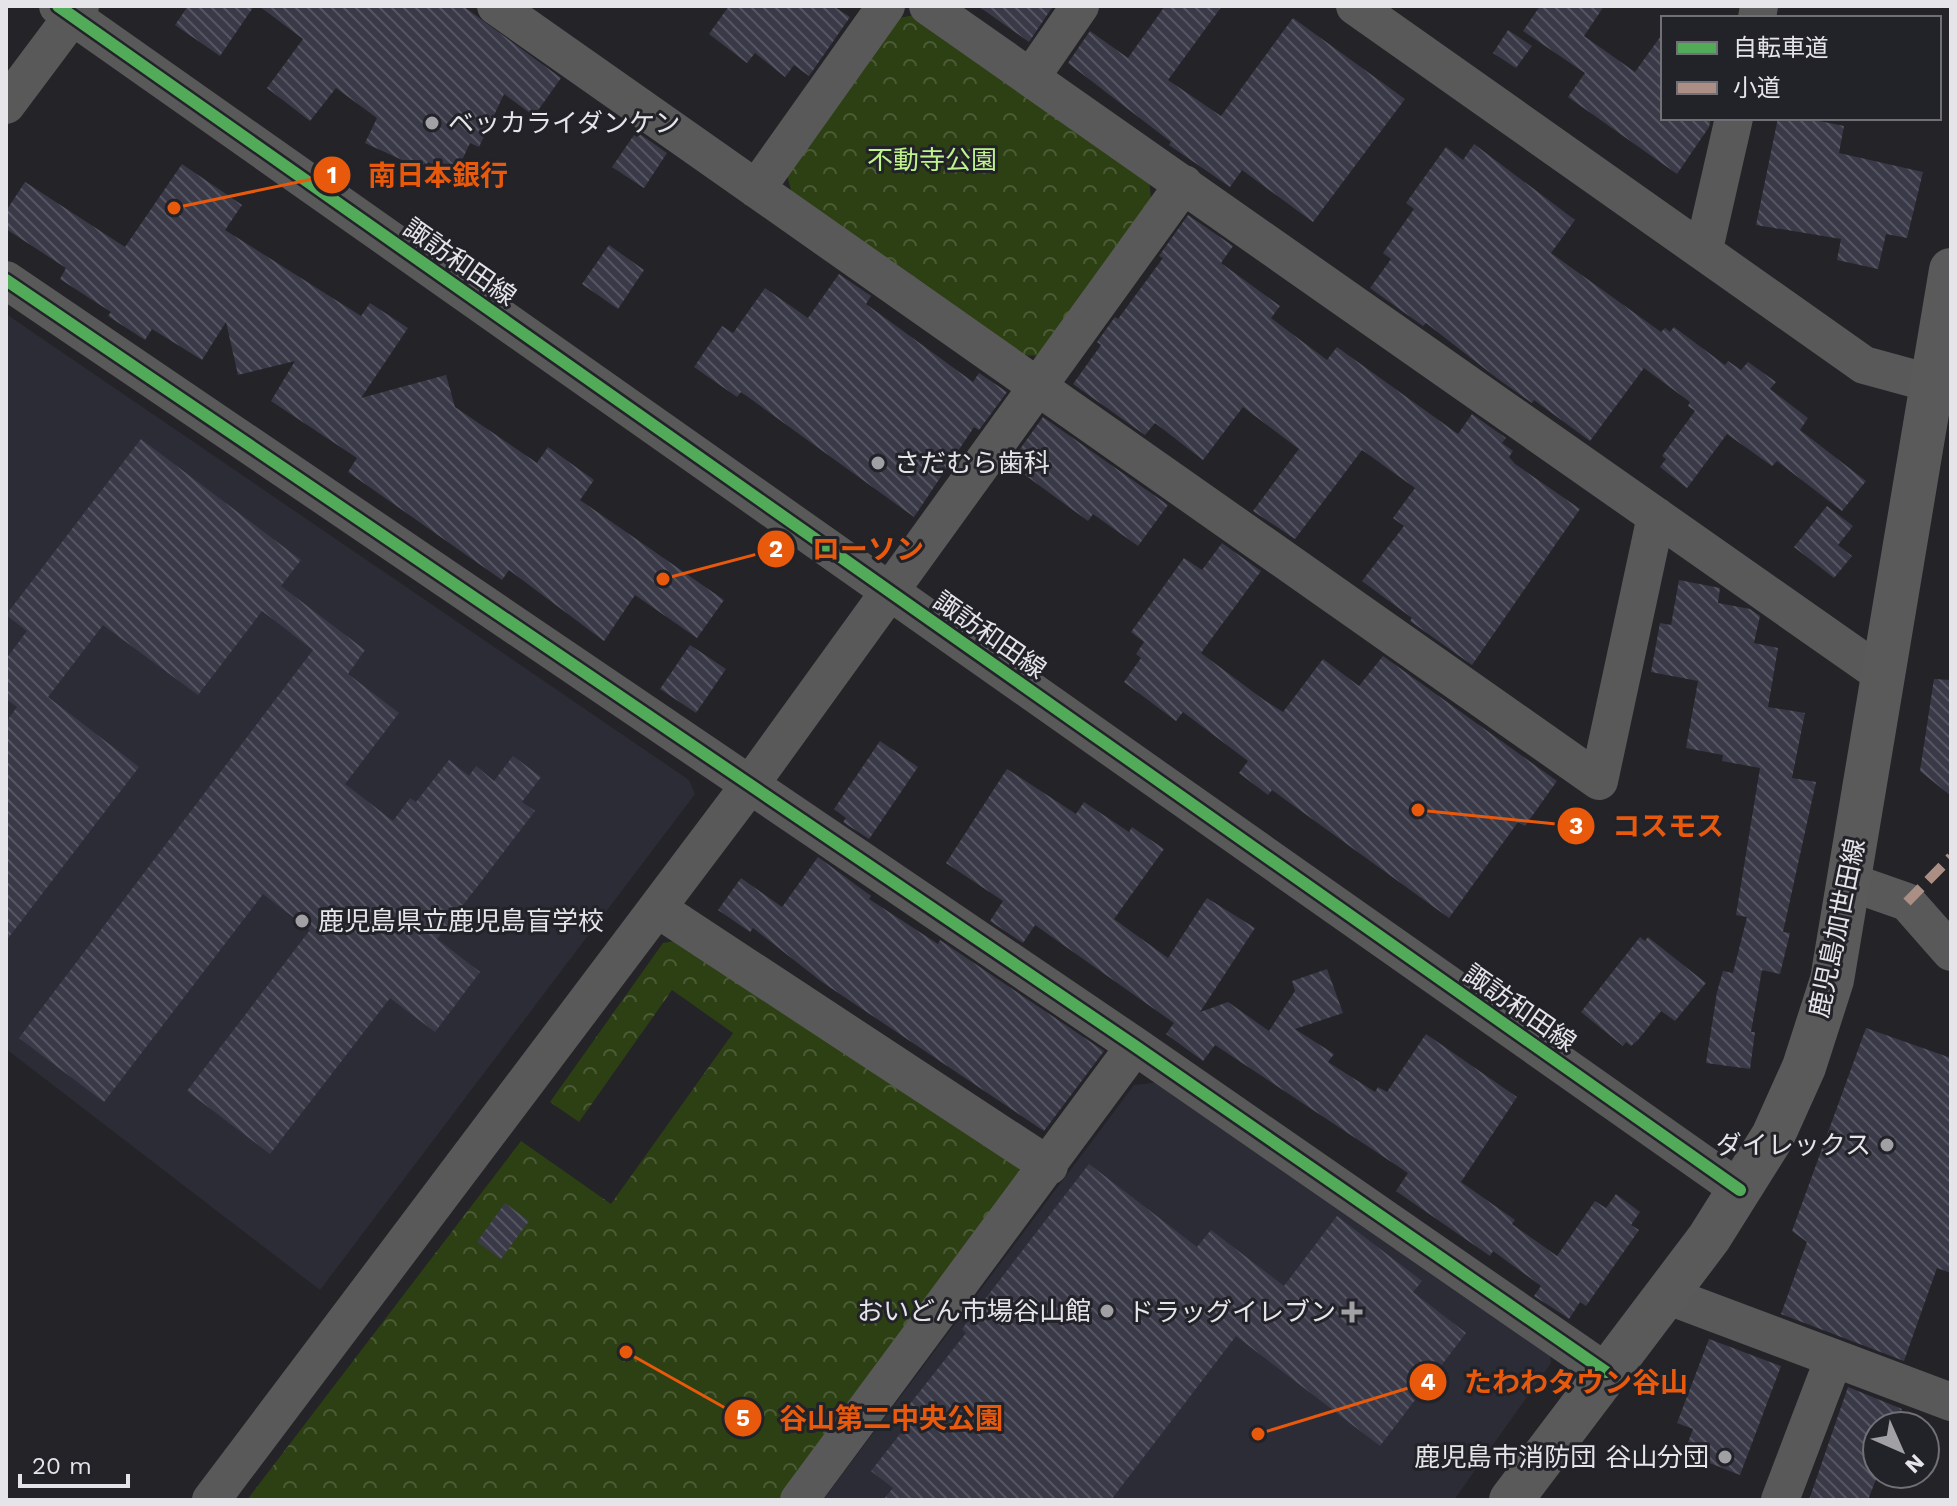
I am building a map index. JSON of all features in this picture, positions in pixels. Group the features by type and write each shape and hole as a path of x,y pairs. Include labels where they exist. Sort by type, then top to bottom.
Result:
{"main road":[{"name":"鹿児島加世田線","path":"1511,1500 1709,1238 1783,1118 1804,1067 1832,980 1930,383 1946,318 1951,270"}],"street":[{"path":"496,6 1599,781 1656,516"},
{"path":"756,189 886,6"},
{"path":"928,6 1884,676"},
{"path":"1031,77 1080,6"},
{"path":"1355,6 1704,249 1864,365 1930,383"},
{"path":"6,105 70,10"},
{"name":"諏訪和田線","path":"70,10 1740,1190"},
{"path":"1704,249 1734,120"},
{"path":"211,1500 749,786 1184,184"},
{"path":"6,280 1135,1046 1606,1372"},
{"path":"1850,882 1907,902 1951,952"},
{"path":"658,909 1049,1166"},
{"path":"799,1500 1135,1046"},
{"path":"1666,1295 1951,1402"},
{"path":"1780,1500 1834,1358"}],"shaded area":[{"name":"鹿児島県立鹿児島盲学校","path":"6,314 689,780 695,794 320,1290 6,1049"},
{"path":"1160,1082 1549,1346 1551,1363 1454,1500 823,1500 1134,1085"}],"green space":[{"name":"不動寺公園","path":"915,15 1149,180 1151,198 1040,356 1023,355 792,194 787,175 898,18"},
{"path":"687,939 1019,1163 1018,1186 779,1500 247,1500 521,1141 611,1204 733,1033 672,990 579,1122 550,1102 663,943"}],"building":[{"path":"188,6 254,6 220,56 175,25"},
{"path":"259,6 463,6 561,78 534,116 504,94 479,147 470,143 455,175 428,162 424,170 365,143 377,118 336,88 310,121 267,88 303,39"},
{"path":"729,6 833,6 850,17 809,76 794,65 785,77 755,53 747,63 709,34"},
{"path":"978,6 1053,6 1029,42"},
{"path":"1165,6 1222,6 1168,80 1221,116 1293,18 1405,99 1313,222 1242,170 1230,187 1169,145 1171,142 1068,63 1090,31 1128,58"},
{"path":"1540,6 1604,6 1584,36 1635,72 1661,36 1661,120 1711,120 1677,174 1568,97 1585,73 1523,31"},
{"path":"1508,30 1532,46 1516,68 1493,53"},
{"path":"1778,120 1814,120 1844,126 1839,153 1923,172 1907,238 1886,234 1878,269 1837,260 1841,239 1756,225"},
{"path":"640,134 667,153 644,188 612,167 634,135 637,137"},
{"path":"1474,144 1575,220 1551,253 1661,332 1665,328 1670,332 1674,327 1725,365 1728,361 1741,370 1748,362 1776,382 1770,389 1808,418 1800,430 1866,481 1842,511 1777,461 1772,466 1727,434 1687,488 1660,467 1666,459 1662,456 1695,411 1688,406 1690,402 1644,368 1590,441 1534,400 1532,403 1498,379 1426,323 1423,326 1370,288 1391,259 1383,253 1414,209 1406,203 1446,147 1463,160"},
{"path":"182,164 242,205 225,230 361,316 370,303 408,328 361,398 446,375 455,407 537,463 548,447 594,480 580,500 724,600 697,638 635,595 604,641 509,570 502,580 348,472 357,458 271,401 295,361 238,375 226,322 202,360 152,329 145,340 108,316 111,312 60,279 66,268 6,229 6,211 25,182 125,247"},
{"path":"1188,215 1233,246 1221,263 1280,306 1271,318 1327,360 1337,347 1458,434 1472,414 1506,438 1502,443 1513,451 1509,457 1515,464 1580,509 1472,665 1410,621 1412,618 1362,581 1404,526 1393,518 1415,488 1362,450 1295,539 1253,511 1299,449 1243,407 1203,460 1155,423 1145,435 1073,384 1101,345 1097,342 1163,258 1159,256"},
{"path":"609,245 644,270 618,309 582,284"},
{"path":"839,274 871,296 866,304 973,382 979,373 1007,392 979,430 974,427 914,517 741,392 737,397 694,367 722,326 733,333 765,288 808,318"},
{"path":"1043,417 1168,505 1138,546 1093,514 1088,521 1025,475 1031,467 1015,456"},
{"path":"141,439 301,560 281,586 365,650 348,674 399,713 345,784 393,821 410,798 416,802 449,760 469,776 476,766 494,781 513,756 541,777 522,802 535,811 437,939 480,972 435,1032 390,998 270,1154 187,1091 310,930 263,894 104,1102 19,1038 313,650 262,611 198,695 103,625 48,697 139,767 6,941 6,722 17,707 6,699 6,659 27,631 6,615"},
{"path":"1827,506 1853,526 1838,545 1852,556 1834,578 1794,547"},
{"path":"1222,543 1261,571 1201,653 1264,700 1283,712 1323,659 1359,686 1383,656 1557,781 1525,826 1518,822 1449,918 1272,790 1268,795 1239,773 1248,761 1183,712 1176,721 1124,682 1141,658 1136,654 1144,642 1131,632 1184,558 1202,570"},
{"path":"1679,580 1720,588 1718,603 1750,609 1760,616 1754,643 1778,648 1768,707 1805,713 1792,778 1816,782 1783,932 1790,933 1780,974 1762,970 1751,1032 1755,1032 1750,1069 1706,1063 1717,992 1723,971 1733,973 1747,917 1736,915 1760,768 1722,761 1723,755 1686,748 1698,681 1651,672 1660,623 1671,625"},
{"path":"690,645 726,669 696,713 660,689"},
{"path":"1934,679 1951,680 1951,796 1920,771"},
{"path":"880,741 918,767 869,839 843,822 846,818 834,809"},
{"path":"1007,769 1076,814 1084,802 1129,832 1132,827 1164,849 1114,919 1168,958 1207,898 1255,928 1200,1012 1228,1002 1269,1031 1295,991 1292,981 1327,969 1343,1013 1295,1029 1334,1054 1328,1062 1375,1092 1378,1087 1387,1092 1426,1034 1517,1097 1461,1182 1515,1220 1512,1224 1557,1256 1595,1201 1606,1208 1616,1194 1640,1212 1631,1225 1639,1230 1586,1306 1580,1302 1569,1319 1534,1296 1541,1286 1493,1251 1490,1256 1396,1191 1408,1173 1215,1045 1203,1061 1166,1034 1174,1023 1035,925 1023,943 990,921 1003,901 946,863"},
{"path":"818,857 871,896 869,899 938,944 940,940 1104,1051 1044,1131 822,982 753,928 750,932 718,910 741,878 782,907"},
{"path":"1640,937 1645,941 1648,937 1706,983 1675,1021 1661,1011 1638,1040 1631,1046 1626,1042 1623,1046 1581,1012"},
{"name":"ダイレックス","path":"1866,1028 1951,1058 1951,1273 1937,1268 1904,1361 1781,1314 1807,1242 1792,1231"},
{"path":"1089,1164 1197,1247 1211,1230 1284,1286 1337,1216 1422,1281 1413,1292 1466,1333 1380,1446 1236,1336 1111,1500 883,1500 893,1488 871,1471 911,1420 902,1414 966,1333 962,1329"},
{"path":"505,1203 529,1221 501,1259 477,1242"},
{"path":"1709,1339 1781,1366 1740,1475 1684,1453 1693,1429 1677,1423"},
{"path":"1848,1387 1902,1409 1861,1410 1861,1490 1872,1490 1868,1500 1809,1500"}],"marked path":[{"path":"1907,902 1951,857"}],"cycle path":[{"path":"58,6 1740,1190"},
{"path":"6,280 1135,1046 1606,1372"}],"place":[{"name":"ベッカライダンケン","path":"432,123"},
{"name":"南日本銀行","path":"174,208"},
{"name":"さだむら歯科","path":"878,463"},
{"name":"ローソン","path":"663,579"},
{"name":"コスモス","path":"1418,810"},
{"name":"鹿児島県立鹿児島盲学校","path":"302,921"},
{"name":"ダイレックス","path":"1887,1145"},
{"name":"おいどん市場谷山館","path":"1107,1311"},
{"name":"ドラッグイレブン","path":"1352,1312"},
{"name":"谷山第二中央公園","path":"626,1352"},
{"name":"たわわタウン谷山","path":"1258,1434"},
{"name":"鹿児島市消防団 谷山分団","path":"1725,1457"}]}
